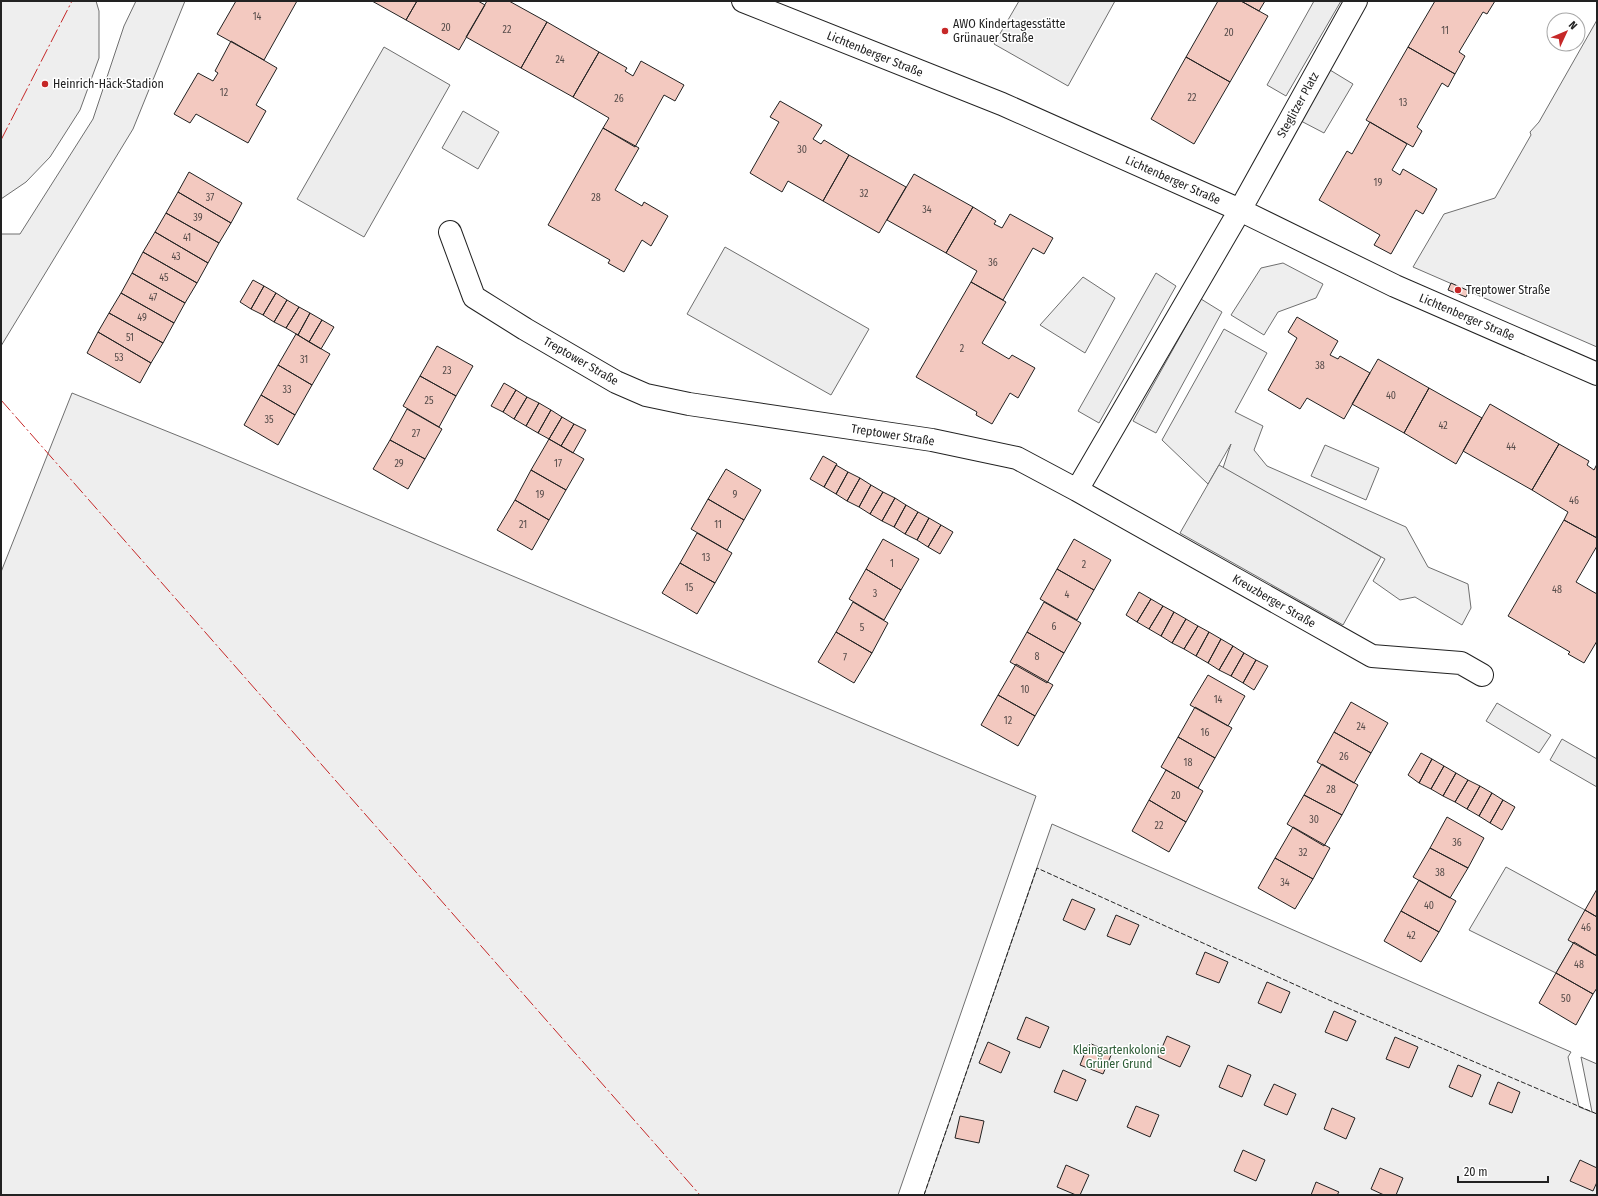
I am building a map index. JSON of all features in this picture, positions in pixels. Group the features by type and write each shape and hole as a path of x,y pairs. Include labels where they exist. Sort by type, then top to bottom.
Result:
{"street":[{"name":"Lichtenberger Straße","path":"743,1 1002,104 1240,210 1401,290 1597,374"},
{"name":"Steglitzer Platz","path":"1240,210 1356,1"},
{"path":"1077,490 1240,210"},
{"name":"Treptower Straße","path":"450,232 474,297 525,329 616,382 646,395 689,404 932,440 1017,458 1077,490"},
{"name":"Kreuzberger Straße","path":"1077,490 1372,656 1461,662 1482,675"}],"green space":[{"name":"Heinrich-Häck-Stadion","path":"1,1 96,1 99,11 99,58 80,110 50,157 26,182 1,199"},
{"path":"136,1 185,1 133,129 1,346 1,234 20,234 93,119 124,26"},
{"path":"1597,20 1597,347 1413,267 1444,214 1495,198 1531,135 1530,132 1539,122 1579,52 1586,52 1586,39"},
{"path":"463,111 499,132 478,169 442,148"},
{"path":"1283,263 1323,284 1316,298 1278,312 1264,335 1231,315 1261,268"},
{"path":"1083,277 1115,298 1085,353 1040,325"},
{"path":"1224,329 1267,353 1235,412 1263,426 1254,450 1267,466 1406,527 1428,567 1468,584 1471,608 1462,625 1415,597 1400,600 1373,581 1385,559 1223,468 1231,444 1208,484 1162,440"},
{"path":"72,393 201,445 1036,796 898,1195 1,1195 1,572"},
{"path":"1325,445 1379,468 1366,500 1311,476"},
{"name":"Kleingartenkolonie Grüner Grund","path":"1052,824 1571,1052 1568,1057 1579,1107 1592,1112 1581,1057 1597,1064 1597,1195 924,1195"},
{"path":"1506,867 1585,910 1574,942 1556,973 1469,930"}],"shaded area":[{"path":"1019,1 1115,1 1068,86 994,44"},
{"path":"1314,1 1341,1 1286,96 1267,85"},
{"path":"384,47 450,85 364,237 297,199"},
{"path":"1330,70 1353,84 1324,133 1301,121"},
{"path":"725,247 869,329 831,395 687,314"},
{"path":"1156,273 1176,286 1099,423 1078,411"},
{"path":"1201,299 1222,312 1156,433 1133,421"},
{"path":"1219,465 1381,557 1343,625 1180,533"},
{"path":"1497,703 1551,735 1539,753 1486,721"},
{"path":"1562,739 1597,759 1597,787 1550,760"}],"building":[{"path":"236,1 297,1 264,60 217,34"},
{"path":"372,1 417,1 406,20"},
{"path":"417,1 478,1 485,5 459,50 406,20"},
{"path":"487,1 509,1 547,22 521,68 466,37"},
{"path":"1218,1 1241,1 1268,16 1230,82 1186,57"},
{"path":"1241,1 1265,1 1259,11"},
{"path":"1435,1 1495,1 1487,14 1483,12 1459,52 1465,56 1455,74 1408,47"},
{"path":"547,22 599,52 573,97 521,68"},
{"path":"231,41 277,68 256,105 266,111 248,143 196,114 190,123 174,114 198,73 213,81 218,73 215,71"},
{"path":"1408,47 1455,74 1448,87 1442,83 1417,127 1422,131 1413,147 1366,120"},
{"path":"599,52 627,68 625,71 633,76 641,61 684,85 675,101 664,95 635,147 603,128 609,118 573,97"},
{"path":"1186,57 1230,82 1194,144 1151,119"},
{"path":"780,101 822,125 813,139 821,144 824,140 849,155 823,201 788,181 782,192 750,173 779,122 770,117"},
{"path":"1370,122 1407,144 1392,170 1400,175 1403,169 1437,189 1423,214 1416,210 1391,254 1374,245 1380,235 1319,200 1347,151 1352,154"},
{"path":"603,128 639,148 615,190 642,206 644,202 668,216 651,246 642,240 624,272 608,263 610,260 548,225"},
{"path":"849,155 906,187 879,233 823,201"},
{"path":"189,172 242,203 231,223 178,192"},
{"path":"914,174 973,207 946,253 887,220"},
{"path":"178,192 231,223 219,243 166,213"},
{"path":"973,207 996,221 994,224 1002,228 1010,214 1053,238 1044,254 1033,248 1003,300 971,282 977,271 946,253"},
{"path":"166,213 219,243 208,263 155,232"},
{"path":"155,232 208,263 197,283 143,252"},
{"path":"143,252 197,283 185,303 132,273"},
{"path":"132,273 185,303 174,323 121,293"},
{"path":"253,280 264,286 251,309 240,302"},
{"path":"971,282 1006,302 982,343 1009,359 1012,355 1035,368 1018,398 1010,393 992,424 976,415 977,412 916,377"},
{"name":"Treptower Straße","path":"1451,283 1469,291 1466,297 1448,290"},
{"path":"264,286 276,293 263,315 251,309"},
{"path":"121,293 174,323 163,343 109,313"},
{"path":"276,293 287,300 274,322 263,315"},
{"path":"287,300 299,307 286,328 274,322"},
{"path":"299,307 310,313 298,335 286,328"},
{"path":"109,313 163,343 151,363 98,332"},
{"path":"310,313 322,320 309,342 298,335"},
{"path":"1297,317 1338,341 1330,355 1338,359 1340,356 1370,373 1344,419 1307,398 1300,409 1268,390 1297,338 1288,332"},
{"path":"322,320 334,327 321,349 309,342"},
{"path":"98,332 151,363 140,383 87,353"},
{"path":"296,334 330,354 312,385 278,365"},
{"path":"437,346 473,366 456,396 420,376"},
{"path":"1378,359 1429,388 1404,433 1352,404"},
{"path":"278,365 312,385 295,415 261,395"},
{"path":"420,376 456,396 439,427 403,406"},
{"path":"504,383 516,390 503,412 491,406"},
{"path":"1429,388 1482,418 1456,464 1404,433"},
{"path":"516,390 527,397 514,419 503,412"},
{"path":"261,395 295,415 278,445 244,425"},
{"path":"527,397 539,403 526,426 514,419"},
{"path":"539,403 551,410 538,433 526,426"},
{"path":"1490,404 1559,444 1532,490 1463,451"},
{"path":"407,409 442,429 425,459 390,440"},
{"path":"551,410 562,417 549,439 538,433"},
{"path":"562,417 574,424 561,446 549,439"},
{"path":"574,424 586,430 573,453 561,446"},
{"path":"549,439 584,459 566,490 531,470"},
{"path":"390,440 425,459 408,489 373,469"},
{"path":"1559,444 1589,461 1587,465 1594,470 1597,464 1597,538 1564,520 1568,512 1532,490"},
{"path":"823,456 837,464 824,487 810,479"},
{"path":"836,465 848,472 836,494 824,487"},
{"path":"726,469 761,490 744,520 708,499"},
{"path":"531,470 566,490 549,520 515,500"},
{"path":"848,472 860,478 847,501 836,494"},
{"path":"860,478 871,485 859,507 847,501"},
{"path":"871,485 883,492 870,514 859,507"},
{"path":"883,492 895,498 882,521 870,514"},
{"path":"895,498 906,505 894,527 882,521"},
{"path":"708,499 744,520 727,550 691,529"},
{"path":"515,500 549,520 532,550 497,530"},
{"path":"906,505 918,512 905,534 894,527"},
{"path":"918,512 929,518 917,540 905,534"},
{"path":"929,518 941,525 928,547 917,540"},
{"path":"1564,520 1597,538 1597,546 1576,582 1597,594 1597,641 1584,663 1568,654 1570,652 1508,616"},
{"path":"941,525 953,532 940,554 928,547"},
{"path":"697,533 732,553 715,583 680,563"},
{"path":"883,539 919,559 901,590 866,569"},
{"path":"1074,539 1111,560 1094,590 1057,569"},
{"path":"680,563 715,583 697,614 662,593"},
{"path":"866,569 901,590 884,620 849,599"},
{"path":"1057,569 1094,590 1077,620 1040,599"},
{"path":"1139,592 1151,599 1137,622 1126,615"},
{"path":"1151,599 1163,606 1149,629 1137,622"},
{"path":"853,602 888,623 872,653 836,632"},
{"path":"1044,602 1081,623 1064,653 1027,632"},
{"path":"1163,606 1174,612 1161,636 1149,629"},
{"path":"1174,612 1186,619 1172,643 1161,636"},
{"path":"1186,619 1198,626 1184,649 1172,643"},
{"path":"1198,626 1209,632 1196,656 1184,649"},
{"path":"836,632 872,653 854,683 818,662"},
{"path":"1027,632 1064,653 1047,683 1010,662"},
{"path":"1209,632 1221,639 1208,663 1196,656"},
{"path":"1221,639 1233,646 1219,670 1208,663"},
{"path":"1233,646 1244,653 1231,676 1219,670"},
{"path":"1244,653 1256,660 1243,683 1231,676"},
{"path":"1256,660 1268,666 1254,690 1243,683"},
{"path":"1016,664 1053,685 1035,716 998,695"},
{"path":"1208,675 1245,696 1228,726 1190,705"},
{"path":"998,695 1035,716 1018,746 981,725"},
{"path":"1351,702 1388,723 1371,753 1334,732"},
{"path":"1195,707 1232,728 1215,758 1178,737"},
{"path":"1334,732 1371,753 1354,783 1317,762"},
{"path":"1178,737 1215,758 1198,788 1161,767"},
{"path":"1421,753 1432,759 1419,783 1408,775"},
{"path":"1432,759 1444,766 1431,789 1419,783"},
{"path":"1322,764 1358,785 1342,815 1304,795"},
{"path":"1444,766 1456,773 1443,796 1431,789"},
{"path":"1166,770 1203,791 1186,822 1149,800"},
{"path":"1456,773 1468,780 1455,802 1443,796"},
{"path":"1468,780 1480,786 1467,809 1455,802"},
{"path":"1480,786 1492,793 1479,816 1467,809"},
{"path":"1492,793 1503,800 1490,823 1479,816"},
{"path":"1304,795 1342,815 1324,846 1287,824"},
{"path":"1149,800 1186,822 1169,852 1132,831"},
{"path":"1503,800 1515,807 1502,830 1490,823"},
{"path":"1447,817 1484,838 1468,868 1430,848"},
{"path":"1293,827 1330,848 1313,879 1275,858"},
{"path":"1430,848 1468,868 1450,898 1413,877"},
{"path":"1275,858 1313,879 1295,909 1258,888"},
{"path":"1419,880 1456,901 1439,932 1401,911"},
{"path":"1597,889 1597,917 1585,910"},
{"path":"1072,899 1095,909 1085,930 1063,920"},
{"path":"1585,910 1597,917 1597,956 1568,940"},
{"path":"1401,911 1439,932 1421,962 1384,941"},
{"path":"1116,915 1139,925 1130,945 1107,936"},
{"path":"1574,942 1597,956 1597,988 1593,994 1556,973"},
{"path":"1205,952 1228,962 1219,983 1196,974"},
{"path":"1556,973 1593,994 1576,1025 1539,1003"},
{"path":"1267,982 1290,992 1281,1013 1258,1003"},
{"path":"1334,1011 1356,1021 1347,1041 1325,1032"},
{"path":"1026,1017 1049,1027 1040,1048 1017,1039"},
{"path":"1167,1036 1190,1046 1180,1067 1158,1057"},
{"path":"1395,1037 1418,1047 1409,1068 1386,1059"},
{"path":"988,1042 1010,1052 1001,1073 979,1063"},
{"path":"1089,1043 1112,1053 1103,1074 1080,1065"},
{"path":"1228,1065 1251,1075 1242,1097 1219,1087"},
{"path":"1458,1065 1481,1075 1472,1097 1449,1087"},
{"path":"1063,1070 1086,1080 1077,1101 1054,1092"},
{"path":"1498,1082 1520,1092 1512,1113 1489,1104"},
{"path":"1274,1084 1296,1094 1287,1115 1264,1105"},
{"path":"1136,1106 1159,1115 1150,1137 1127,1127"},
{"path":"1332,1108 1355,1118 1346,1139 1324,1129"},
{"path":"960,1116 984,1121 979,1143 955,1138"},
{"path":"1243,1150 1265,1160 1256,1181 1234,1171"},
{"path":"1580,1160 1597,1168 1597,1182 1593,1191 1570,1181"},
{"path":"1066,1165 1089,1175 1080,1195 1076,1195 1057,1187"},
{"path":"1380,1168 1403,1178 1396,1195 1384,1195 1371,1189"},
{"path":"1316,1182 1339,1192 1337,1195 1311,1195"}],"fence":[{"path":"924,1195 1037,868 1329,1000 1597,1114"}],"power":[{"path":"1,140 72,1"},
{"path":"1,400 700,1195"}],"place":[{"name":"AWO Kindertagesstätte Grünauer Straße","path":"945,31"},
{"name":"Heinrich-Häck-Stadion","path":"45,84"},
{"name":"Treptower Straße","path":"1458,290"}]}
